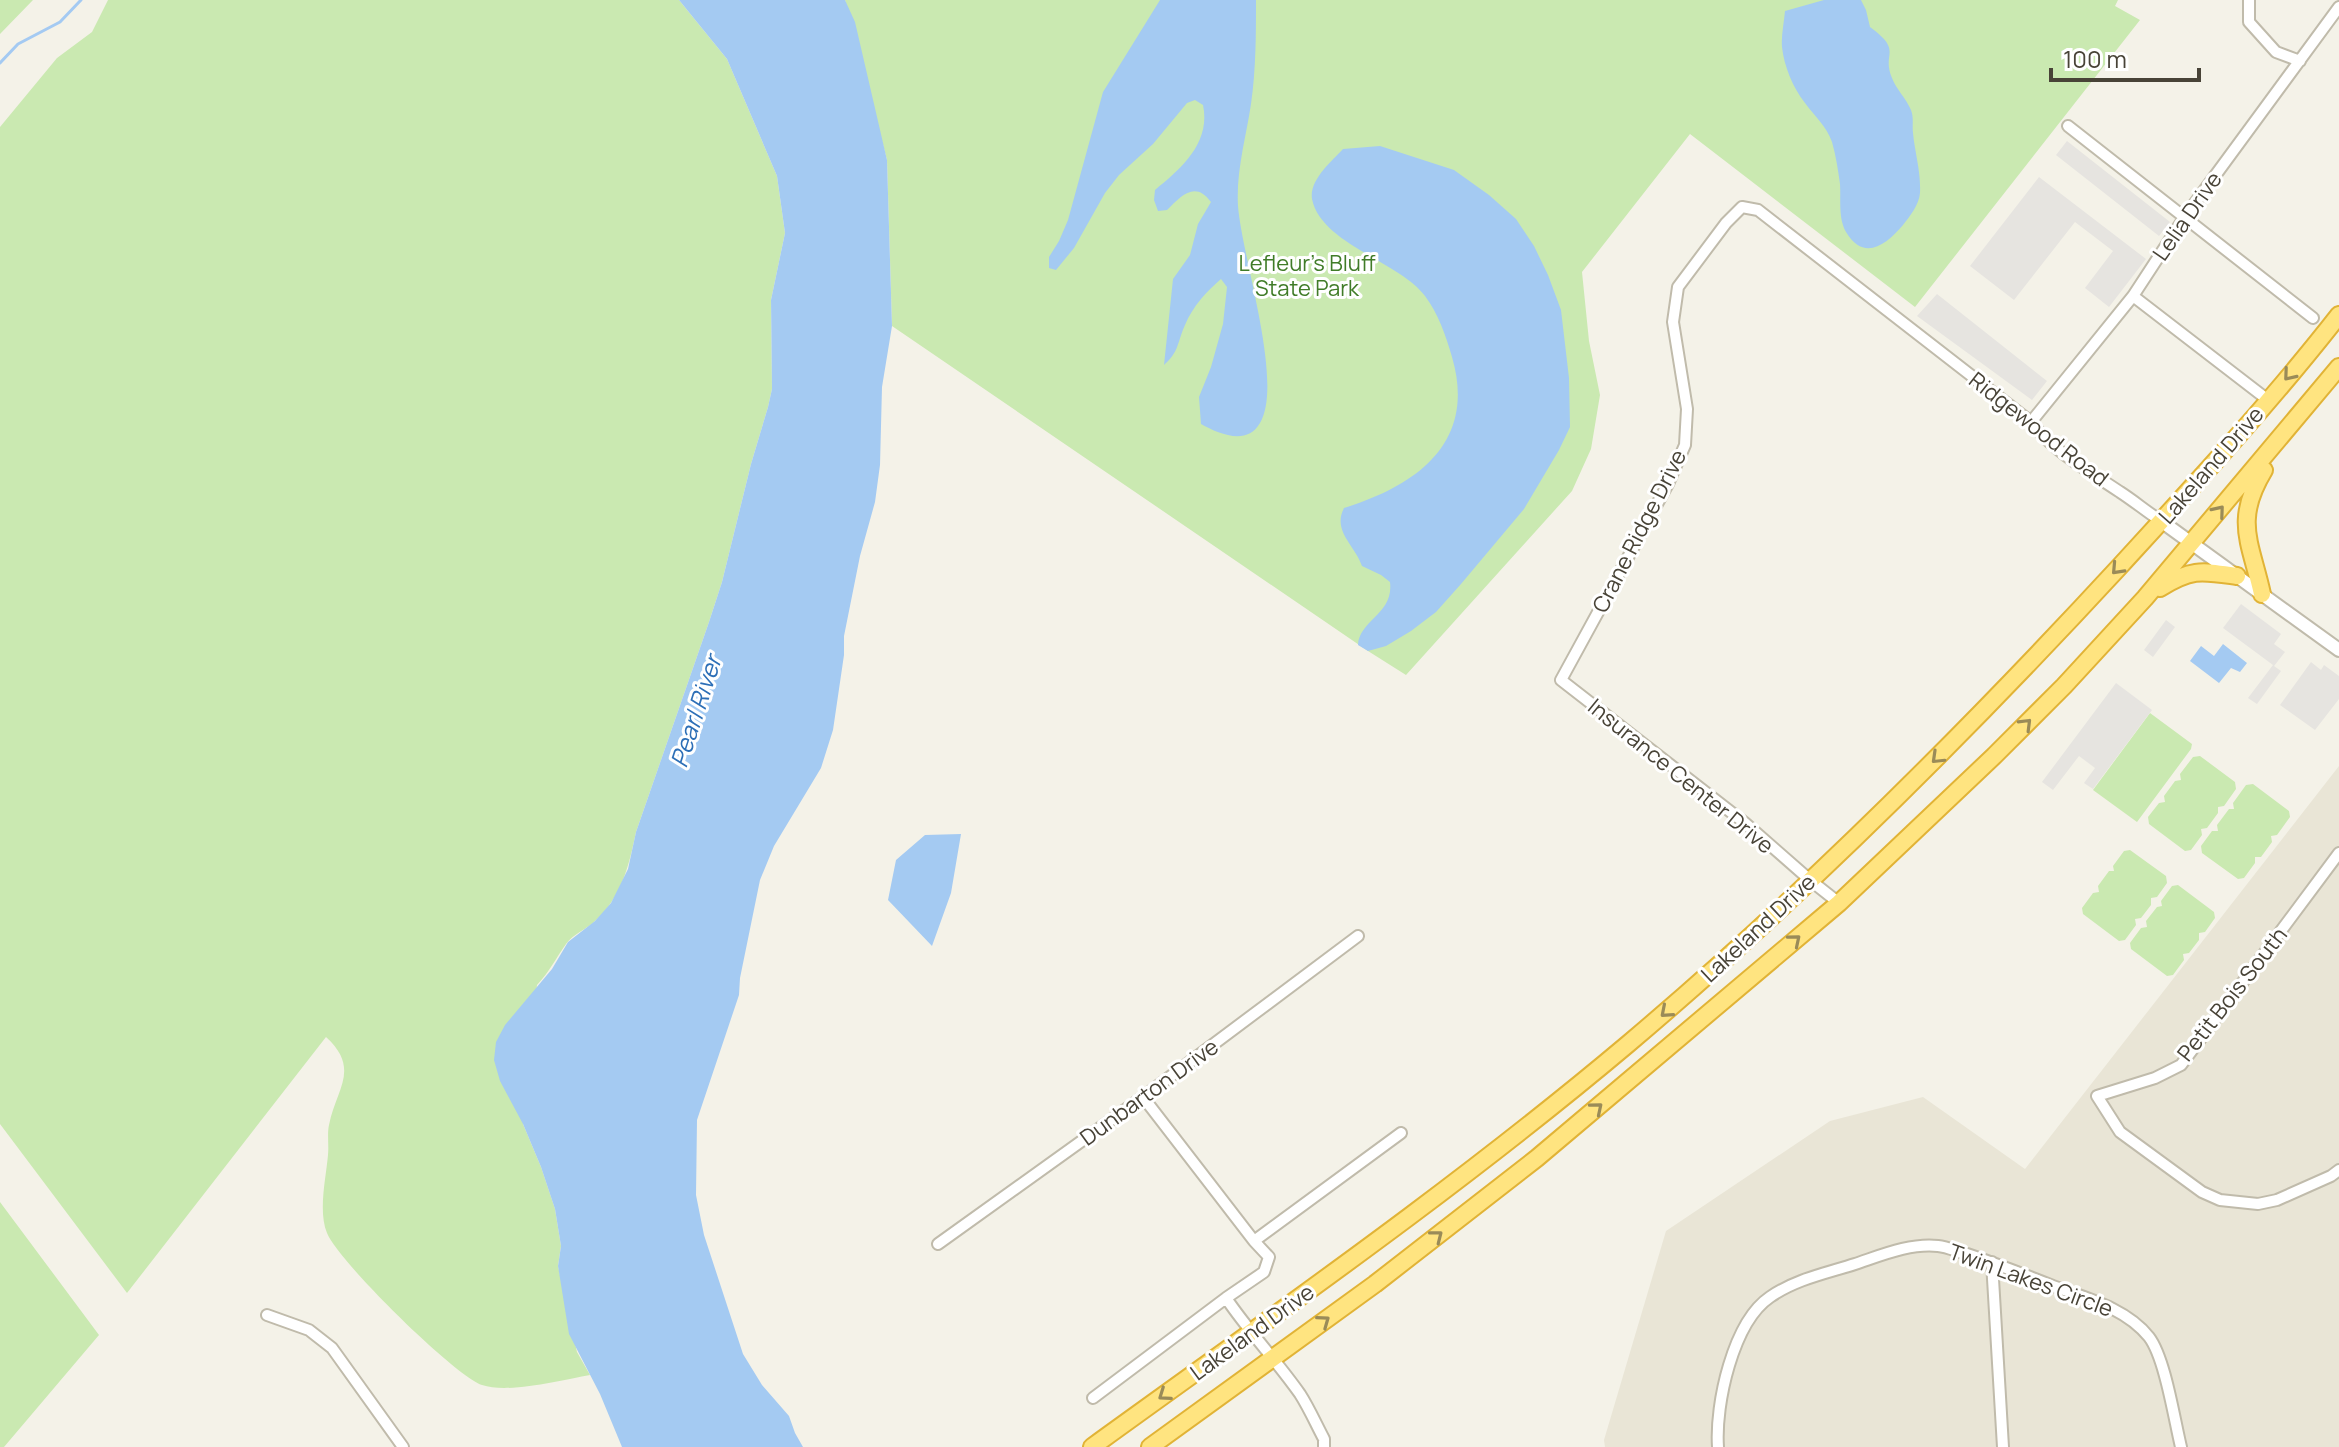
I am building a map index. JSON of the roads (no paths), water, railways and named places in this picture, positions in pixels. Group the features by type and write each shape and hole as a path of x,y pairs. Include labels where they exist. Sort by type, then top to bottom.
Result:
{"highway":[{"name":"Lakeland Drive","path":"1098,1442 1360,1254 1516,1135 1698,984 1946,749 2034,659 2161,521 2339,315"},
{"name":"Lakeland Drive","path":"1150,1447 1375,1284 1537,1158 1839,903 2064,686 2193,543 2339,367"},
{"path":"2262,594 2246,536 2247,505 2255,485 2291,426"},
{"path":"2145,598 2189,573 2201,571 2237,576"}],"street":[{"path":"2249,0 2249,22 2276,52 2300,61"},
{"name":"Lelia Drive","path":"2031,422 2133,296 2184,218 2339,7"},
{"path":"2068,126 2313,318"},
{"name":"Ridgewood Road","path":"1742,207 1758,210 2031,422 2043,437 2098,480 2193,543 2339,650"},
{"name":"Crane Ridge Drive","path":"1561,680 1668,484 1685,445 1687,409 1673,322 1678,287 1726,223 1742,207"},
{"path":"2133,296 2268,400"},
{"name":"Insurance Center Drive","path":"1561,680 1745,823 1839,903"},
{"name":"Petit Bois South","path":"2339,853 2181,1065 2155,1078 2097,1096 2120,1132 2202,1192 2220,1200 2258,1204 2277,1200 2339,1170"},
{"name":"Dunbarton Drive","path":"938,1244 1143,1097 1358,936"},
{"path":"1093,1398 1264,1272 1269,1257 1143,1097"},
{"path":"1254,1241 1401,1133"},
{"name":"Twin Lakes Circle","path":"1718,1447 1717,1431 1735,1344 1752,1315 1767,1299 1790,1285 1910,1247 1939,1246 1992,1262 2115,1309 2133,1321 2159,1353 2181,1447"},
{"path":"1992,1262 2003,1447"},
{"path":"1226,1298 1301,1396 1324,1439 1324,1447"},
{"path":"267,1315 309,1330 332,1348 403,1447"}],"water":[{"name":"Pearl River","path":"679,0 845,0 855,22 887,160 892,326 882,387 880,465 875,502 860,556 844,636 833,730 821,768 774,846 760,880 739,995 697,1120 696,1195 704,1235 743,1354 762,1385 789,1416 803,1447 622,1447 600,1394 569,1334 558,1266 561,1246 555,1209 541,1167 500,1081 494,1060 496,1042 505,1025 552,969 568,942 595,921 611,903 628,869 636,832 722,582 772,389 771,300 785,233 777,176 727,59"},
{"path":"1160,0 1256,0 1254,78 1240,167 1238,206 1260,319 1267,379 1266,404 1260,423 1248,434 1240,436 1224,434 1201,424 1199,397 1223,324 1227,287 1221,279 1192,312 1175,351 1164,365 1173,279 1190,255 1198,224 1211,202 1199,192 1188,192 1167,210 1158,211 1154,200 1155,190 1192,154 1203,131 1203,105 1195,100 1187,103 1153,144 1119,175 1105,193 1074,248 1056,270 1049,268 1049,257 1068,220 1103,92"},
{"path":"1824,0 1861,0 1870,27 1889,47 1892,78 1912,113 1920,177 1919,197 1903,225 1875,247 1860,246 1843,227 1840,184 1830,136 1797,91 1783,54 1785,11"},
{"path":"1380,146 1454,170 1516,219 1534,246 1561,310 1569,378 1570,427 1524,509 1436,612 1386,646 1368,651 1358,645 1360,636 1387,602 1390,582 1362,566 1343,531 1341,516 1344,508 1396,487 1435,456 1448,436 1456,413 1458,387 1444,333 1425,296 1398,273 1345,241 1318,215 1312,199 1318,178 1343,149"},
{"path":"2223,644 2247,663 2240,672 2231,668 2219,683 2190,661 2201,646 2214,656"},
{"path":"961,834 951,893 932,946 888,900 896,860 925,835"}],"waterway":[{"path":"0,63 18,44 60,22 81,0"}],"park label":[{"name":"Lefleur's Bluff State Park","path":"1307,276"}]}
